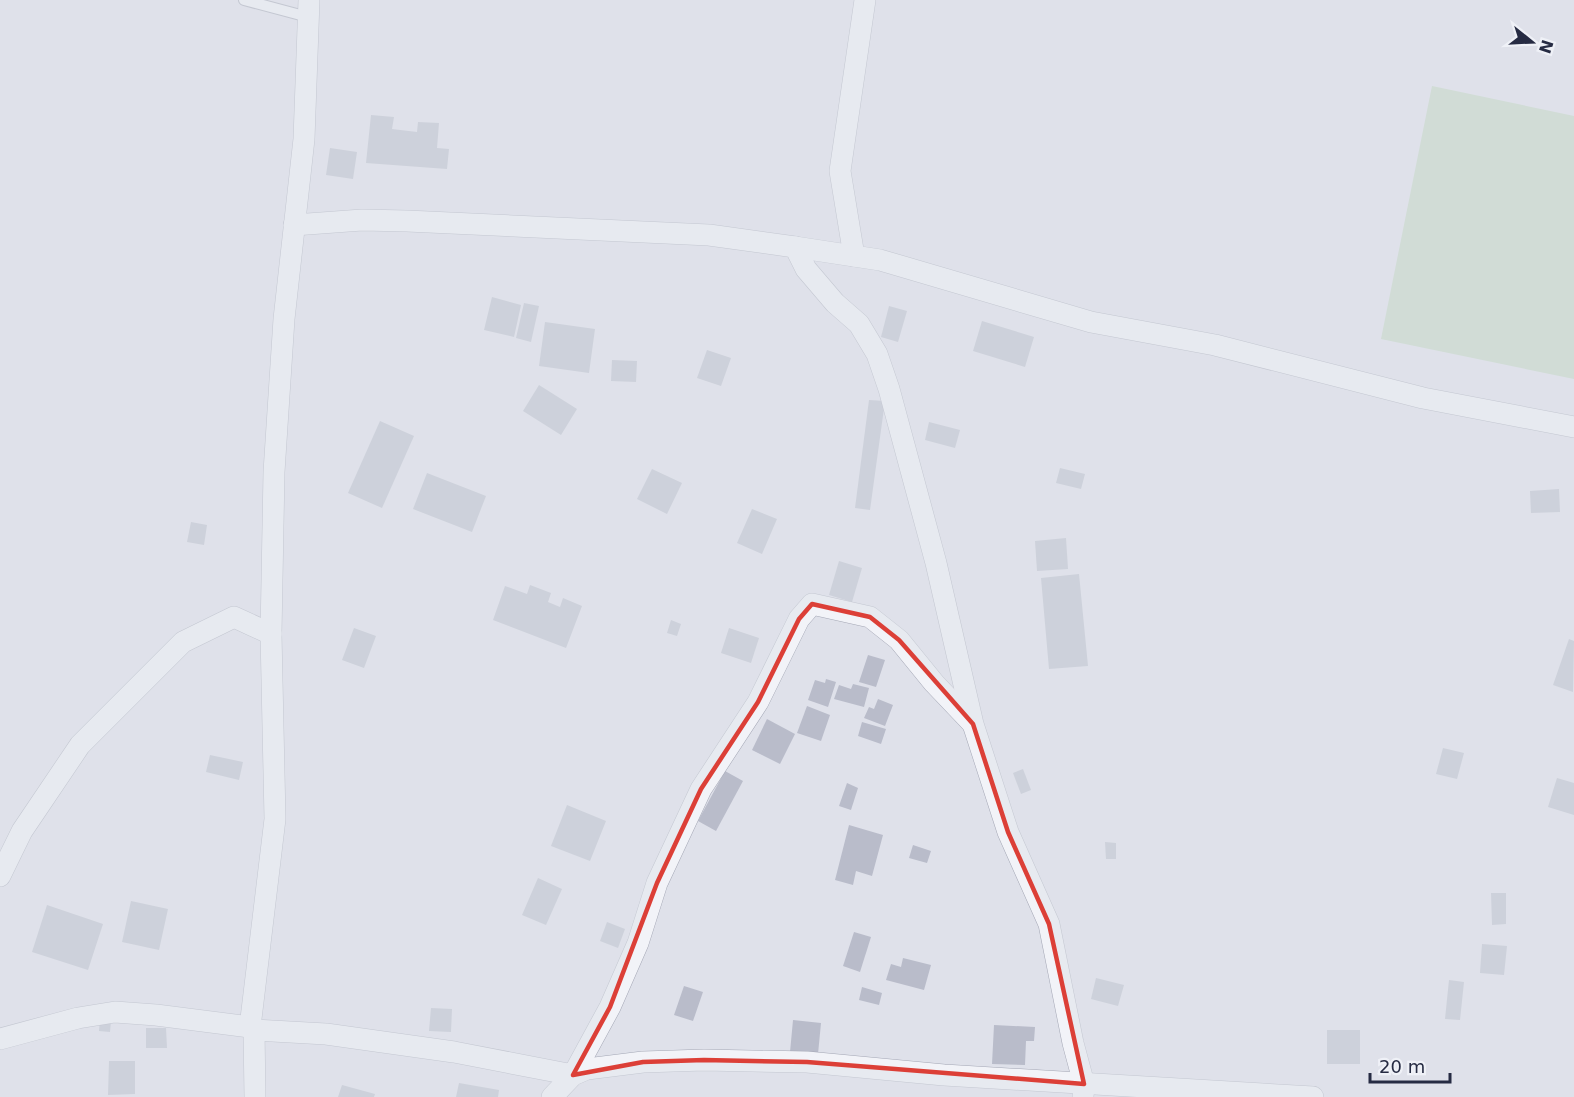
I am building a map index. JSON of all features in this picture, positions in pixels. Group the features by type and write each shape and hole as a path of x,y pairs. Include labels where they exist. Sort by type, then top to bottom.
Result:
{"street":[{"path":"854,256 840,171 865,0"},
{"path":"255,1097 252,1028 275,819 271,634 273,472 284,319 304,139 309,8"},
{"path":"294,225 362,220 418,221 709,235 880,260 1091,322 1215,345 1423,398 1574,427"},
{"path":"795,247 807,269 835,303 859,324 877,354 889,389 936,563 973,724 1008,832 1049,924 1084,1091"},
{"path":"552,1097 573,1075 610,1007 638,943 657,882 701,789 758,702 799,619 813,604 870,617 899,640 934,683 973,724"},
{"path":"0,876 22,831 80,745 183,642 234,617 271,634"},
{"path":"0,1039 78,1018 116,1012 326,1034 454,1052 573,1075 587,1069 643,1062 704,1060 807,1062 1084,1091 1313,1097"}],"lane":[{"path":"244,0 309,8"}],"highlighted area":[{"path":"812,604 870,617 899,640 973,724 1008,832 1049,924 1084,1084 807,1062 704,1060 643,1062 573,1075 610,1007 657,883 701,789 758,702 799,619"}],"green space":[{"path":"1432,86 1574,116 1574,379 1381,339"}],"building":[{"path":"371,115 394,117 392,129 417,132 418,122 439,123 437,148 449,149 447,169 366,163"},
{"path":"330,148 357,152 353,179 326,175"},
{"path":"492,297 521,305 514,337 484,330"},
{"path":"524,303 539,306 531,342 516,338"},
{"path":"889,306 907,311 898,342 881,337"},
{"path":"982,321 1034,337 1025,367 973,351"},
{"path":"545,322 595,329 589,373 539,366"},
{"path":"707,350 731,358 721,386 697,378"},
{"path":"612,360 637,361 636,382 611,381"},
{"path":"539,385 577,409 561,435 523,411"},
{"path":"869,400 885,401 870,510 855,508"},
{"path":"380,421 414,436 382,508 348,493"},
{"path":"929,422 960,430 955,448 925,440"},
{"path":"1060,468 1085,474 1081,489 1056,483"},
{"path":"652,469 682,483 667,514 637,499"},
{"path":"427,473 486,496 472,532 413,509"},
{"path":"1559,489 1560,512 1531,513 1530,491"},
{"path":"752,509 777,519 762,554 737,543"},
{"path":"191,522 207,525 204,545 187,542"},
{"path":"1066,538 1068,569 1037,571 1035,541"},
{"path":"839,561 862,568 852,602 829,595"},
{"path":"1079,574 1088,666 1049,669 1041,578"},
{"path":"530,585 551,593 548,602 560,607 563,598 582,606 566,648 493,620 505,586 527,594"},
{"path":"671,620 681,624 677,636 667,633"},
{"path":"354,628 376,636 364,668 342,660"},
{"path":"729,628 759,638 751,663 721,653"},
{"path":"1569,639 1574,641 1573,692 1553,685"},
{"path":"868,655 885,660 876,687 859,682"},
{"path":"826,679 836,682 828,707 808,700 815,680 825,683"},
{"path":"853,684 869,688 864,707 834,699 839,685 851,689"},
{"path":"878,699 893,705 885,726 864,718 869,707 874,709"},
{"path":"807,706 830,715 821,741 797,733"},
{"path":"767,719 795,734 780,764 752,750"},
{"path":"862,722 886,729 881,744 858,736"},
{"path":"1443,748 1464,753 1457,779 1436,774"},
{"path":"210,755 243,762 239,780 206,772"},
{"path":"1023,769 1031,790 1021,794 1013,773"},
{"path":"725,771 743,781 716,831 698,821"},
{"path":"1557,778 1574,783 1574,815 1548,807"},
{"path":"847,783 858,788 851,810 839,806"},
{"path":"567,805 606,821 590,861 551,846"},
{"path":"849,825 883,835 872,876 856,871 853,885 835,880"},
{"path":"1105,842 1116,843 1116,859 1106,859"},
{"path":"913,845 931,851 927,863 909,858"},
{"path":"538,878 562,889 546,925 522,915"},
{"path":"1491,893 1506,893 1506,924 1492,925"},
{"path":"131,901 168,909 159,950 122,942"},
{"path":"47,905 103,924 88,970 32,952"},
{"path":"607,922 625,929 618,948 600,941"},
{"path":"854,932 871,937 860,972 843,966"},
{"path":"1482,944 1507,946 1504,975 1480,973"},
{"path":"903,958 931,965 924,990 886,980 891,964 901,967"},
{"path":"1096,978 1124,985 1118,1006 1091,999"},
{"path":"1449,980 1464,982 1460,1020 1445,1019"},
{"path":"684,986 703,992 693,1021 674,1015"},
{"path":"862,987 882,993 879,1005 859,1000"},
{"path":"431,1008 452,1009 451,1032 429,1031"},
{"path":"100,1020 111,1021 110,1032 99,1031"},
{"path":"793,1020 821,1023 818,1054 790,1052"},
{"path":"994,1025 1035,1027 1034,1041 1026,1041 1025,1065 992,1064"},
{"path":"146,1028 166,1028 167,1048 146,1048"},
{"path":"1327,1030 1360,1030 1360,1064 1327,1064"},
{"path":"109,1061 135,1061 135,1094 108,1095"},
{"path":"459,1083 499,1090 498,1097 456,1097"},
{"path":"342,1085 375,1094 374,1097 338,1097"}]}
